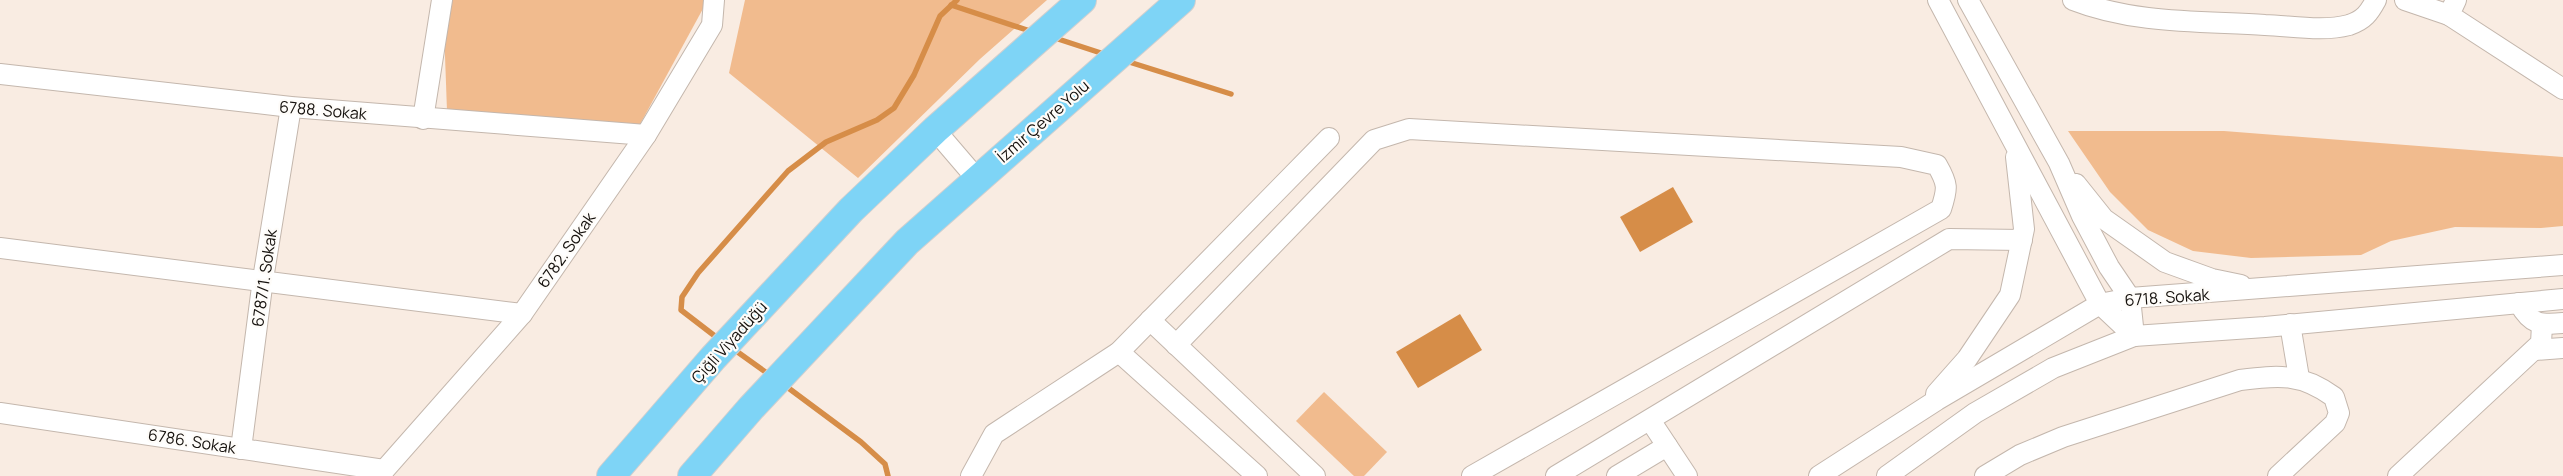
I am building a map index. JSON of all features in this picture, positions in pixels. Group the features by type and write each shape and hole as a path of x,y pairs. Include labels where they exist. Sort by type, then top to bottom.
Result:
{"highway":[{"path":"935,130 1082,0"},
{"name":"İzmir Çevre Yolu","path":"692,476 751,408 907,242 1181,0"},
{"name":"Çiğli Viyadüğü","path":"611,476 714,358 851,210 935,130"}],"street":[{"path":"423,119 442,0"},
{"name":"6782. Sokak","path":"381,473 522,314 646,135 712,26 714,0"},
{"path":"1938,0 2100,304 2134,336"},
{"path":"1968,0 2059,163 2096,242 2130,298 2134,336"},
{"path":"2073,0 2110,12 2147,18 2328,28 2360,21 2368,16 2376,0"},
{"path":"2405,0 2452,7 2563,89"},
{"name":"6788. Sokak","path":"0,74 291,107 423,119 646,135"},
{"name":"6787/1. Sokak","path":"241,449 263,280 291,107"},
{"path":"1176,345 1374,140 1410,129 1901,157 1937,165 1946,181 1946,192 1941,209 1472,476"},
{"path":"935,130 977,179"},
{"path":"971,476 994,434 1120,352 1328,138"},
{"path":"1922,410 1967,359 2010,296 2024,229 2015,145"},
{"path":"2059,163 2104,219 2165,262 2212,279 2263,289"},
{"path":"1556,476 1950,240 2022,240"},
{"path":"0,248 522,314"},
{"name":"6718. Sokak","path":"1819,476 1922,410 2100,304 2130,298 2563,264"},
{"path":"1887,476 1975,413 2053,368 2134,336 2563,299"},
{"path":"2519,303 2529,318 2542,325 2563,323"},
{"path":"1150,320 1315,476"},
{"path":"2290,324 2299,378"},
{"path":"2398,476 2535,350 2541,343 2542,325"},
{"path":"2535,350 2563,348"},
{"path":"1120,352 1258,476"},
{"path":"1985,476 2020,454 2054,440 2240,380 2269,376 2299,378 2334,397 2340,413 2335,423 2278,476"},
{"name":"6786. Sokak","path":"0,413 241,449 381,473"},
{"path":"1650,420 1688,476"},
{"path":"1617,476 1667,446"}],"shaded area":[{"path":"443,0 705,0 705,5 638,128 447,111"},
{"path":"745,0 1047,0 980,59 858,178 729,73"},
{"path":"2068,131 2224,131 2563,157 2563,226 2541,228 2455,227 2391,241 2361,255 2251,258 2193,251 2148,230 2110,192"},
{"path":"1673,187 1693,222 1640,252 1620,217"},
{"path":"1460,314 1482,350 1418,388 1396,352"},
{"path":"1324,392 1387,452 1364,476 1354,476 1296,421"}],"waterway":[{"path":"720,340 681,310 682,297 698,273 788,171 826,142 877,120 894,108 914,75 940,16 957,0"},
{"path":"951,5 1033,32"},
{"path":"1052,37 1107,55"},
{"path":"1126,61 1231,94"},
{"path":"732,348 771,376"},
{"path":"783,384 861,442 885,464 888,476"}]}
